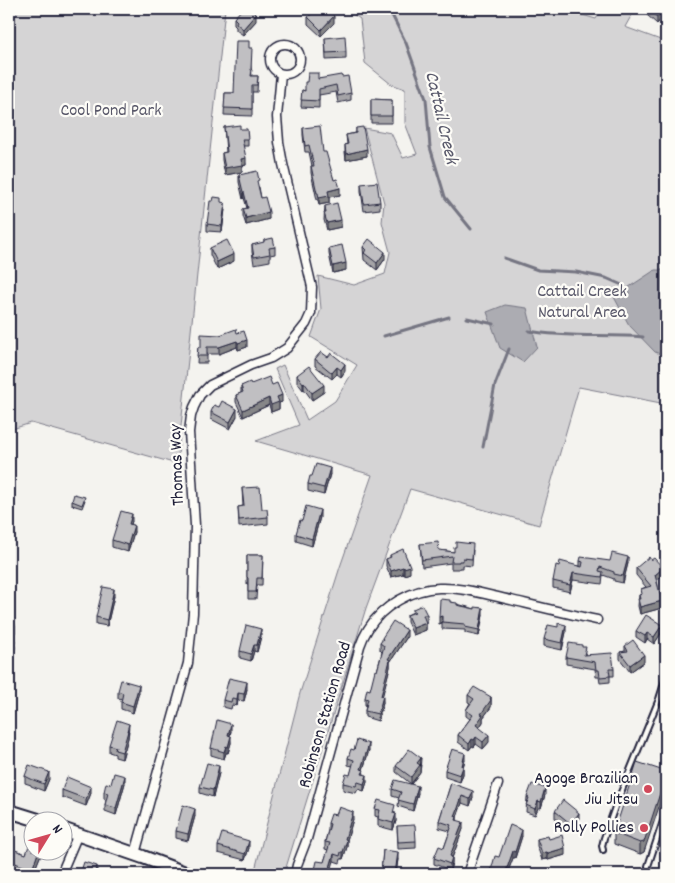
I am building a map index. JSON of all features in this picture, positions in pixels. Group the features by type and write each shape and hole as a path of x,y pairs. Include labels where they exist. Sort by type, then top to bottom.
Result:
{"main road":[{"path":"9,811 22,815"},
{"path":"72,832 188,874"}],"street":[{"path":"279,44 290,44 297,49 300,62 291,73 281,74 271,66 270,54 279,44"},
{"name":"Thomas Way","path":"135,854 188,663 191,640 195,525 189,432 191,416 200,395 210,385 280,353 293,343 311,313 312,287 279,142 277,117 281,74"},
{"name":"Robinson Station Road","path":"295,874 307,839 360,646 368,629 378,616 409,595 426,589 439,588 468,591 597,620"},
{"path":"467,874 498,784"},
{"path":"61,874 78,834"}],"lane":[{"path":"603,850 604,838 615,807 659,699 666,677"},
{"path":"648,866 666,812"}],"green space":[{"name":"Cool Pond Park","path":"9,9 225,9 177,464 31,423 9,430"},
{"name":"Cattail Creek Natural Area","path":"346,9 562,9 596,19 602,9 635,9 625,27 666,42 666,404 579,387 539,525 410,489 366,608 284,874 254,874 300,693 340,567 372,475 256,441 299,425 275,369 283,365 307,420 335,401 357,365 311,337 321,309 318,276 354,285 385,274 390,252 382,222 384,203 364,128 391,133 403,158 417,154 405,123 405,89 391,84 365,63 360,19"}],"shaded area":[{"path":"655,270 666,270 666,356 655,352 629,325 614,297"},
{"path":"505,305 527,308 537,347 523,362 500,348 487,312"}],"building":[{"path":"242,9 250,9 256,14 243,29 236,23 237,21 234,18"},
{"path":"317,9 327,9 334,16 321,30 308,17"},
{"path":"647,9 664,9 657,17"},
{"path":"345,36 346,52 326,53 325,38"},
{"path":"236,41 249,41 249,48 252,48 251,76 258,76 257,85 252,85 252,109 224,108 225,93 234,93"},
{"path":"308,73 318,73 318,79 341,75 342,77 348,76 351,93 338,96 336,85 319,89 319,101 301,100 302,90 305,91"},
{"path":"371,99 392,100 392,116 371,116"},
{"path":"240,125 240,129 247,129 248,139 242,139 246,158 241,159 242,165 225,168 222,153 227,152 224,127"},
{"path":"320,126 323,152 326,152 334,180 337,179 340,188 328,191 329,196 319,198 311,166 314,166 309,145 305,146 303,128"},
{"path":"363,127 367,149 346,154 345,145 348,144 346,135 356,133 356,128"},
{"path":"257,171 261,198 265,197 269,212 246,218 243,209 248,208 239,175"},
{"path":"377,182 380,202 364,204 361,184"},
{"path":"214,197 221,198 221,202 225,203 222,226 207,224 210,201 213,201"},
{"path":"337,203 341,220 327,223 324,213 326,213 325,206"},
{"path":"273,238 275,247 269,248 270,254 254,257 252,245"},
{"path":"369,239 385,252 377,263 364,253 366,250 363,247"},
{"path":"227,240 234,254 217,262 210,248"},
{"path":"342,245 346,263 333,266 329,248"},
{"path":"236,329 237,333 244,331 247,340 219,347 207,347 207,356 197,356 198,347 201,347 201,334 220,335"},
{"path":"321,352 328,357 331,353 345,364 341,370 337,367 332,373 315,359"},
{"path":"309,366 324,385 312,393 297,375"},
{"path":"269,377 272,385 277,383 282,395 277,397 279,402 271,405 269,398 243,410 236,395 243,392 241,386"},
{"path":"222,401 237,409 230,422 211,412 214,405 219,407"},
{"path":"316,464 330,468 324,488 308,484"},
{"path":"260,487 262,509 267,509 268,517 239,520 238,507 244,506 242,488"},
{"path":"74,494 85,497 82,505 72,501"},
{"path":"306,506 320,510 312,539 296,534"},
{"path":"121,511 132,514 129,524 134,525 128,545 112,540"},
{"path":"438,542 439,550 454,552 456,542 473,544 472,559 463,558 463,561 451,562 452,556 422,560 420,544"},
{"path":"403,549 410,566 391,571 386,559"},
{"path":"612,553 628,557 623,576 600,567 599,571 603,572 602,577 573,573 570,585 553,581 556,565 559,566 560,561 582,567 581,557 610,561"},
{"path":"247,555 263,555 262,578 257,578 256,592 248,592"},
{"path":"649,557 651,560 654,558 663,568 655,575 662,601 640,607 638,599 640,599 639,595 642,594 641,589 651,586 636,568"},
{"path":"103,587 114,589 107,620 96,617"},
{"path":"440,599 450,600 450,602 457,603 457,605 475,609 475,607 483,608 479,630 465,627 465,624 442,622 442,616 439,617"},
{"path":"422,605 427,615 423,615 426,623 413,628 407,615 415,612 413,609"},
{"path":"9,609 12,609 15,626 10,627 12,640 15,640 13,654 9,654"},
{"path":"646,615 662,625 654,637 647,633 645,636 636,631"},
{"path":"393,621 407,630 388,659 390,660 378,714 365,711 368,699 365,698 367,689 370,690 384,646 380,643"},
{"path":"558,623 566,625 562,643 544,639 548,625 558,627"},
{"path":"246,625 261,629 257,645 254,645 251,654 240,651"},
{"path":"633,640 644,655 630,665 620,652 628,651 625,646"},
{"path":"569,643 586,647 584,655 612,653 614,669 609,669 610,676 600,677 599,670 596,670 595,662 566,657"},
{"path":"229,678 247,682 244,694 238,693 237,699 232,698 231,702 223,700"},
{"path":"121,680 139,685 133,706 121,702 123,693 118,691"},
{"path":"474,687 491,697 476,725 489,735 483,742 476,737 469,744 458,735 473,715 466,710 474,699 468,695"},
{"path":"117,720 129,724 122,752 115,750 116,747 109,745"},
{"path":"217,720 231,724 228,735 231,736 228,747 226,746 224,752 211,748"},
{"path":"357,740 369,744 361,769 364,770 362,774 367,775 364,784 358,782 356,786 343,783 346,774 350,775 354,760 348,758 351,749 354,750"},
{"path":"409,749 421,758 417,763 420,765 411,777 396,766"},
{"path":"452,749 465,753 460,775 445,770"},
{"path":"666,752 666,775 644,842 640,843 614,833 637,762 661,770"},
{"path":"207,763 219,766 213,790 200,787"},
{"path":"29,765 49,772 44,784 25,776"},
{"path":"114,773 125,776 116,808 105,805 108,793 104,792 106,783 111,784"},
{"path":"67,777 91,787 86,799 62,790"},
{"path":"395,780 418,786 413,804 398,800 401,792 392,789"},
{"path":"451,783 473,791 470,799 462,796 455,816 457,817 456,820 463,822 450,856 452,857 450,864 434,858 439,846 444,848 451,828 451,825 439,821"},
{"path":"532,784 545,788 541,802 538,801 535,809 526,805"},
{"path":"378,800 395,805 393,813 396,814 393,823 378,819 380,810 375,809"},
{"path":"563,800 579,813 571,824 555,811"},
{"path":"183,805 195,809 188,834 176,831"},
{"path":"339,807 353,812 343,852 341,852 340,856 334,854 328,874 314,874 317,861 324,862 330,843 325,842 330,824 328,823 331,814 336,815"},
{"path":"415,825 416,841 398,842 397,826"},
{"path":"510,825 522,830 515,852 513,851 505,874 490,874 495,856 499,857"},
{"path":"222,833 249,841 245,854 218,846"},
{"path":"562,835 565,848 542,853 537,839 548,836 549,839"},
{"path":"9,848 22,853 22,860 36,860 32,870 13,862 9,872"},
{"path":"383,850 398,852 395,874 381,873"},
{"path":"84,862 97,866 94,874 77,874 78,870 81,871"}],"waterway":[{"name":"Cattail Creek","path":"389,9 406,43 426,99 430,147 445,197 471,229"},
{"name":"Cattail Creek","path":"504,258 538,270 576,272 606,278 622,285 628,292"},
{"name":"Cattail Creek","path":"384,336 449,317"},
{"name":"Cattail Creek","path":"467,318 494,324"},
{"name":"Cattail Creek","path":"529,331 643,337"},
{"path":"483,447 495,385 509,349"}],"place":[{"name":"Agoge Brazilian Jiu Jitsu","path":"648,789"},
{"name":"Rolly Pollies","path":"644,828"}]}
